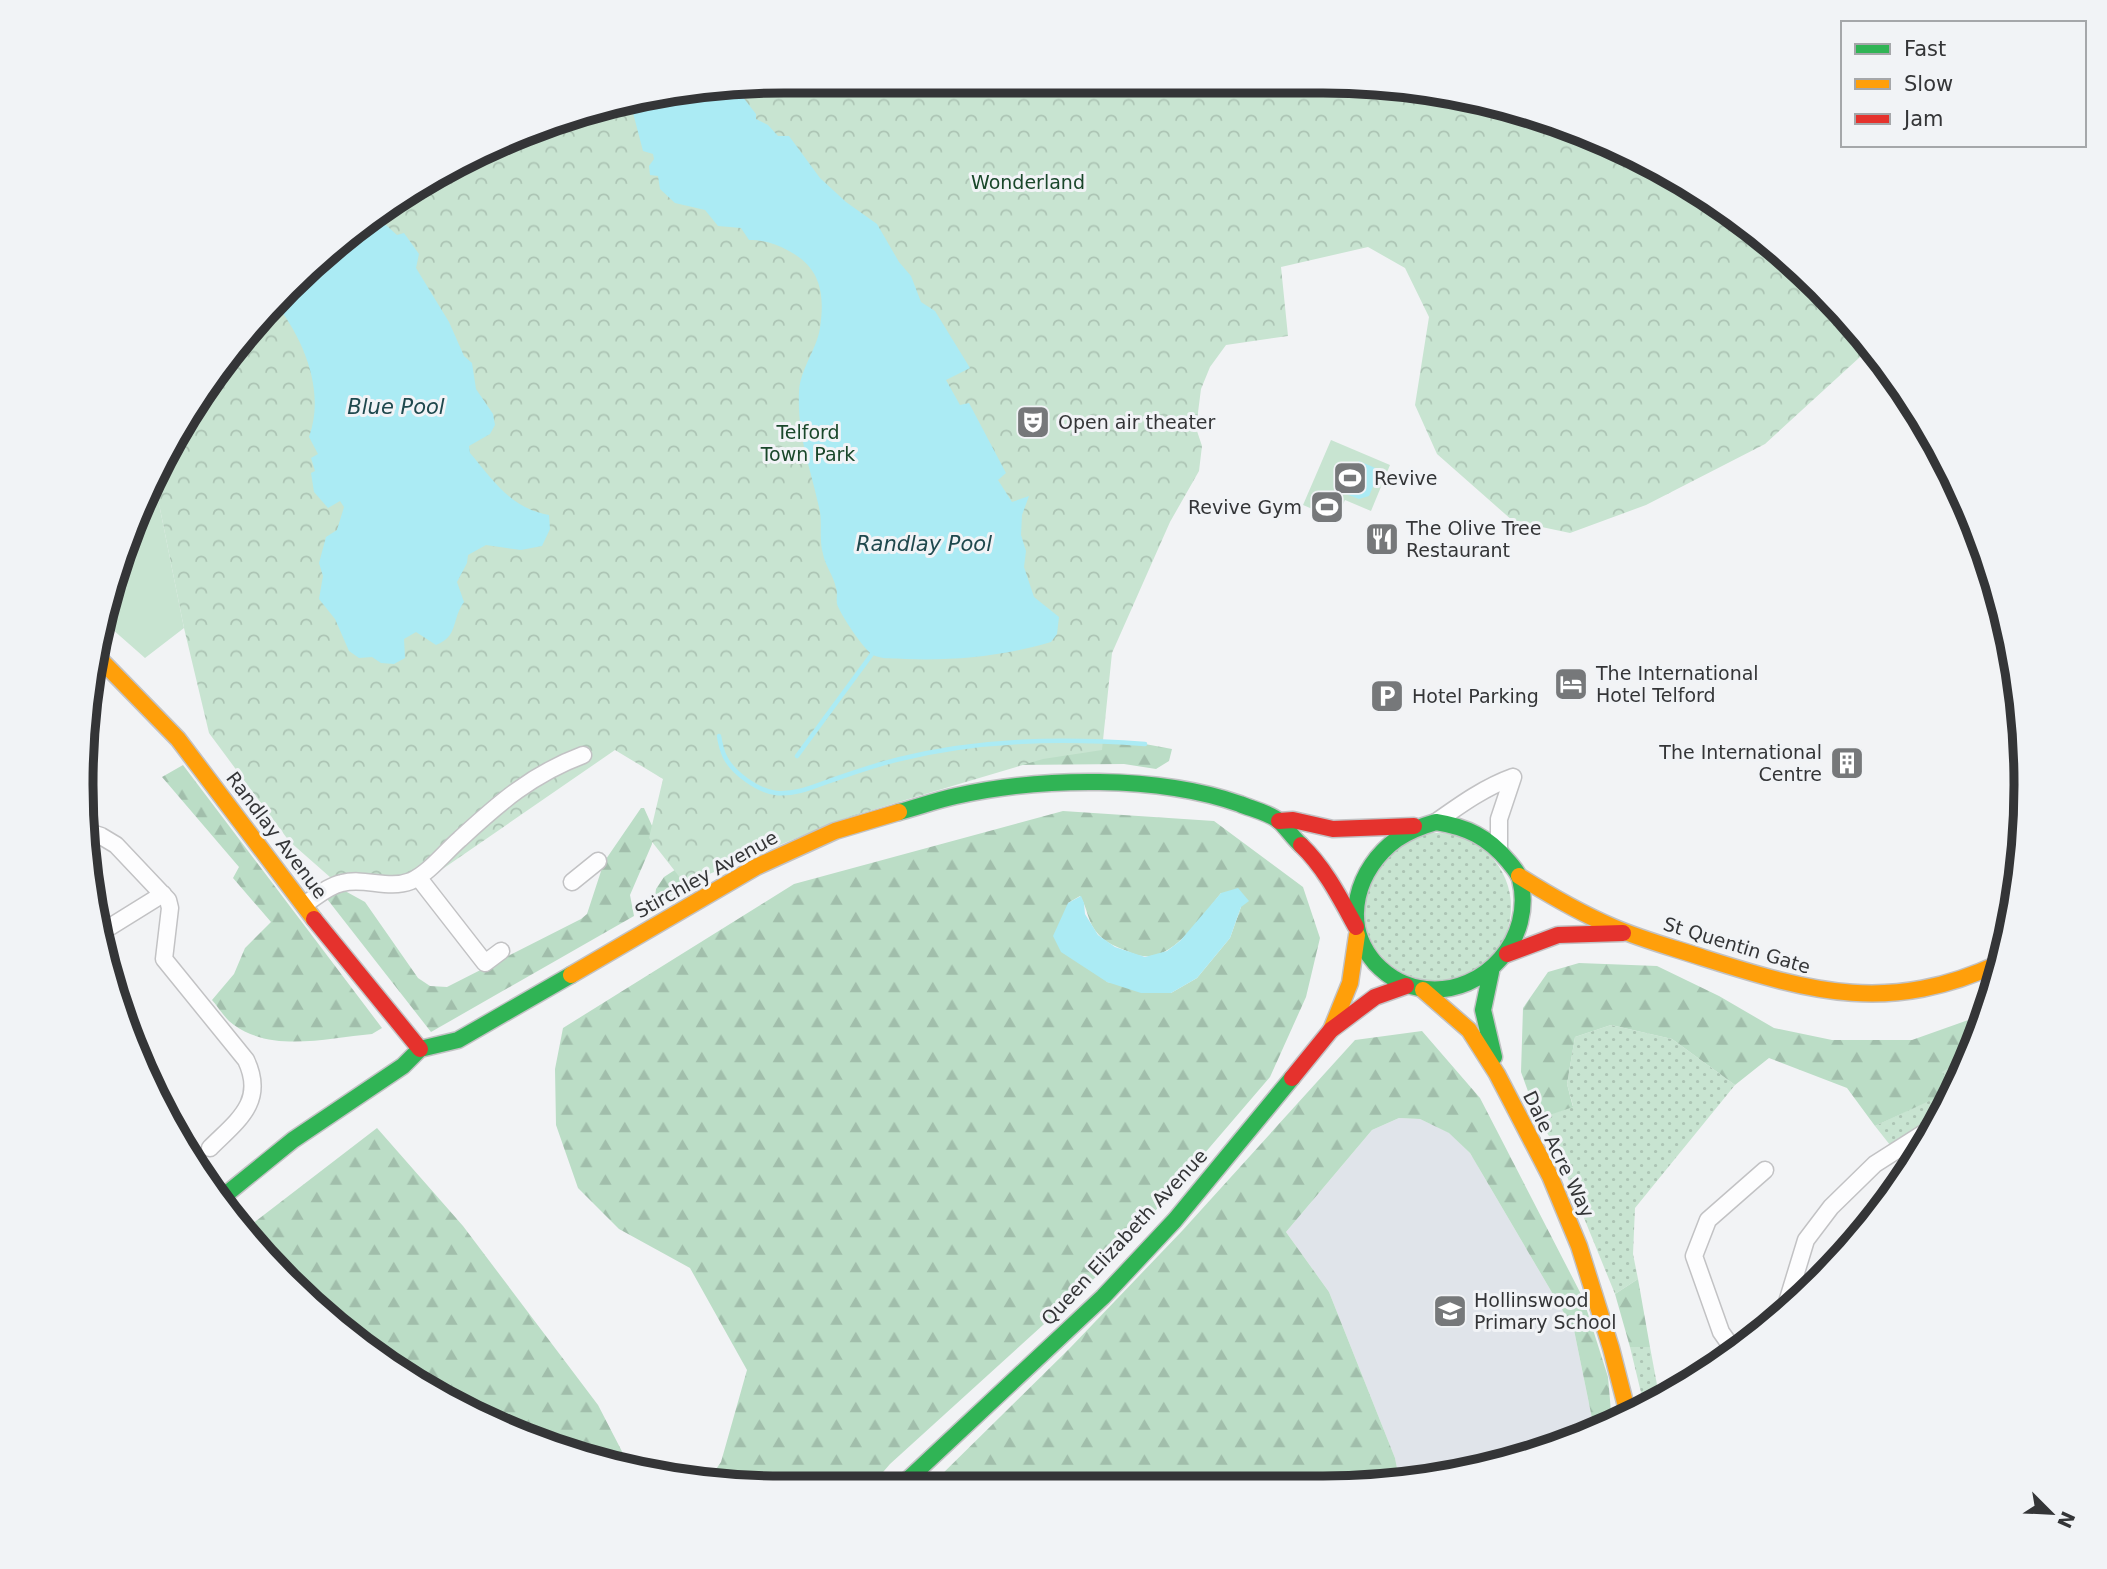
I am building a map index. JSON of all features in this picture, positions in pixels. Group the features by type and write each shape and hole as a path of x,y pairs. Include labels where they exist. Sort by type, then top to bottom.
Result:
{"street":[{"name":"Randlay Avenue","path":"104,663 178,739 329,939 420,1049"},
{"path":"305,904 341,883 392,885 418,877 521,786 543,772 583,755"},
{"path":"1436,822 1475,796 1513,777 1499,819 1499,849"},
{"name":"Stirchley Avenue","path":"227,1194 293,1140 403,1066 420,1049 458,1040 756,867 835,831 957,796 1033,785 1093,782 1137,784 1217,796 1279,821"},
{"path":"1279,821 1293,820 1333,829 1417,826 1436,822 1459,825 1480,834 1499,849 1520,876 1566,905 1626,933"},
{"path":"1279,821 1326,873 1368,955 1383,972 1406,986 1423,990 1447,990 1471,984 1491,972 1507,954 1518,932 1521,907 1520,876"},
{"path":"1357,931 1360,892 1371,864 1383,849 1417,826"},
{"path":"95,835 108,839 168,900 170,908 164,960 246,1060 252,1073 254,1085 249,1105 243,1115 210,1148"},
{"path":"572,881 598,861"},
{"path":"418,877 479,968 501,951"},
{"path":"108,928 163,894"},
{"name":"Queen Elizabeth Avenue","path":"1331,1030 1350,984 1357,931"},
{"path":"1507,954 1559,935 1626,933"},
{"name":"St Quentin Gate","path":"1626,933 1780,982 1817,990 1859,994 1903,992 1949,984 1990,967"},
{"name":"Dale Acre Way","path":"1491,972 1483,1010 1497,1074"},
{"name":"Queen Elizabeth Avenue","path":"912,1476 1112,1287 1175,1220 1331,1030 1375,997 1406,986"},
{"name":"Dale Acre Way","path":"1423,990 1469,1030 1497,1074 1550,1176 1579,1246 1627,1406"},
{"path":"1795,1290 1806,1240 1831,1207 1875,1164 1918,1137"},
{"path":"1729,1344 1721,1332 1694,1256 1708,1220 1765,1170"}],"shaded area":[{"name":"Hollinswood Primary School","path":"1399,1118 1420,1119 1450,1133 1470,1153 1574,1330 1593,1421 1502,1453 1398,1472 1395,1458 1329,1292 1286,1232 1372,1130"}],"green space":[{"name":"Telford Town Park","path":"784,93 1322,93 1368,94 1457,106 1545,129 1587,145 1668,185 1707,209 1779,264 1812,295 1864,354 1765,444 1646,505 1570,533 1513,521 1437,454 1415,405 1429,317 1405,268 1368,247 1281,267 1288,336 1226,345 1210,367 1201,389 1196,428 1202,446 1199,471 1170,522 1112,653 1102,750 1043,759 848,817 685,884 649,838 663,779 615,750 428,879 339,885 289,841 209,733 184,628 157,494 185,439 209,400 264,328 328,264 400,209 439,185 520,145 562,129 650,106 739,94"},
{"name":"Revive","path":"1331,440 1390,465 1371,511 1345,500 1336,519 1303,505"},
{"path":"157,494 184,628 145,658 111,628 129,562"},
{"path":"1085,739 1172,749 1169,761 1156,769 1124,764 1015,765 757,846 654,905 656,889 664,877 710,847"},
{"path":"183,765 382,1028 372,1034 319,1040 266,1039 249,1034 234,1025 212,1000 234,974 245,948 271,922 233,878 239,867 162,777"},
{"path":"641,808 644,808 653,828 652,844 630,895 634,916 431,1032 324,895 336,886 365,902 418,978 430,986 447,987 587,914 604,862"},
{"path":"1063,811 1214,821 1303,887 1320,938 1306,997 1270,1077 1108,1266 880,1476 739,1475 714,1472 721,1462 747,1370 690,1268 619,1229 578,1188 556,1125 555,1069 563,1028 794,884","holes":["1221,893 1241,907 1230,938 1197,978 1171,993 1107,982 1068,903 1080,896 1092,926 1108,943 1135,954 1154,956 1176,944 1187,934"]},
{"path":"1437,833 1465,839 1489,855 1505,879 1511,907 1505,935 1489,959 1465,975 1437,981 1409,975 1385,959 1369,935 1363,907 1369,879 1385,855 1409,839"},
{"path":"1579,963 1657,966 1719,996 1774,1028 1832,1040 1912,1040 1974,1018 1955,1065 1942,1072 1947,1081 1940,1096 1875,1126 1847,1088 1769,1058 1735,1085 1672,1039 1611,1025 1575,1037 1567,1084 1573,1107 1538,1119 1521,1072 1523,1008 1548,972"},
{"path":"1611,1025 1672,1039 1735,1085 1635,1208 1633,1254 1638,1279 1615,1294 1553,1142 1538,1119 1573,1106 1567,1084 1575,1037"},
{"path":"1422,1031 1480,1098 1583,1298 1608,1377 1611,1413 1593,1421 1574,1330 1470,1153 1449,1133 1420,1119 1399,1118 1372,1130 1286,1232 1329,1292 1395,1458 1398,1472 1322,1476 940,1476 1070,1348 1182,1231 1355,1040"},
{"path":"1955,1064 1947,1080 1941,1072"},
{"path":"1940,1095 1924,1127 1890,1145 1875,1126"},
{"path":"377,1128 463,1226 598,1405 625,1457 562,1440 520,1424 439,1384 400,1360 328,1305 295,1274 251,1225"},
{"path":"1638,1279 1650,1347 1630,1347 1615,1294"},
{"path":"1630,1347 1650,1347 1658,1389 1642,1398"}],"water":[{"name":"Randlay Pool","path":"740,94 756,114 756,119 768,125 778,136 789,136 820,178 846,202 877,224 899,262 911,276 921,302 935,311 970,368 946,380 960,405 969,403 1006,473 998,480 1012,502 1029,496 1022,515 1021,535 1026,551 1024,567 1034,597 1059,617 1057,634 1051,642 979,656 923,659 877,657 858,639 837,604 835,584 822,549 820,512 800,424 800,384 820,328 822,304 818,283 808,265 789,251 770,243 749,240 741,228 718,226 705,210 675,203 660,189 658,176 650,175 649,166 654,159 653,154 643,151 632,110"},
{"name":"Blue Pool","path":"382,222 397,235 404,233 419,254 416,268 449,322 464,356 472,363 476,389 493,414 495,425 490,434 469,446 470,453 513,500 549,515 550,529 542,546 521,550 486,545 468,555 457,582 464,602 452,632 436,645 416,632 404,639 405,658 394,664 381,663 372,657 359,658 349,651 335,619 319,599 323,576 319,563 326,537 337,530 344,507 340,501 328,508 314,492 311,473 315,471 311,458 318,454 309,437 314,419 313,383 302,348 281,310 295,295 328,264"},
{"path":"1359,461 1380,470 1369,496 1359,499 1346,494"},
{"path":"1238,888 1249,901 1241,907 1230,938 1197,978 1171,993 1141,993 1107,982 1061,952 1053,936 1068,903 1081,896 1085,914 1098,935 1115,947 1145,957 1167,951 1180,941 1221,893"}],"waterway":[{"path":"797,756 872,654"},
{"path":"719,736 725,757 740,775 754,785 776,793 807,789 892,761 960,747 1053,741 1145,744"}],"traffic: fast":[{"path":"899,812 956,796 1025,785 1099,782 1137,784 1208,795 1261,811 1279,821 1301,845"},
{"path":"1436,822 1467,830 1493,845 1518,874 1523,901 1520,922 1512,941 1501,958 1486,972 1468,983 1448,988 1426,989 1398,981 1375,963 1364,947 1356,914 1363,880 1383,851 1406,834 1436,822"},
{"path":"1491,972 1483,1010 1494,1057"},
{"path":"227,1194 293,1140 403,1066 420,1049 458,1040 571,975"},
{"path":"912,1476 1103,1297 1175,1220 1292,1078"}],"traffic: slow":[{"path":"104,663 178,739 314,919"},
{"path":"571,975 756,867 835,831 899,812"},
{"path":"1519,876 1577,910 1624,932 1781,981 1817,988 1852,993 1923,989 1990,967"},
{"path":"1331,1030 1350,983 1357,935"},
{"path":"1423,990 1469,1030 1497,1074 1550,1176 1579,1246 1626,1406"}],"traffic: jam":[{"path":"1279,821 1293,820 1333,829 1414,826"},
{"path":"1301,845 1325,873 1356,927"},
{"path":"314,919 420,1049"},
{"path":"1507,954 1558,935 1623,933"},
{"path":"1292,1078 1331,1030 1375,997 1406,986"}],"place":[{"name":"Open air theater","path":"1033,422"},
{"name":"Revive","path":"1350,478"},
{"name":"Revive Gym","path":"1327,507"},
{"name":"The Olive Tree Restaurant","path":"1382,539"},
{"name":"The International Hotel Telford","path":"1571,684"},
{"name":"Hotel Parking","path":"1387,696"},
{"name":"The International Centre","path":"1847,763"},
{"name":"Hollinswood Primary School","path":"1450,1311"}],"park label":[{"name":"Wonderland","path":"1028,182"}]}
